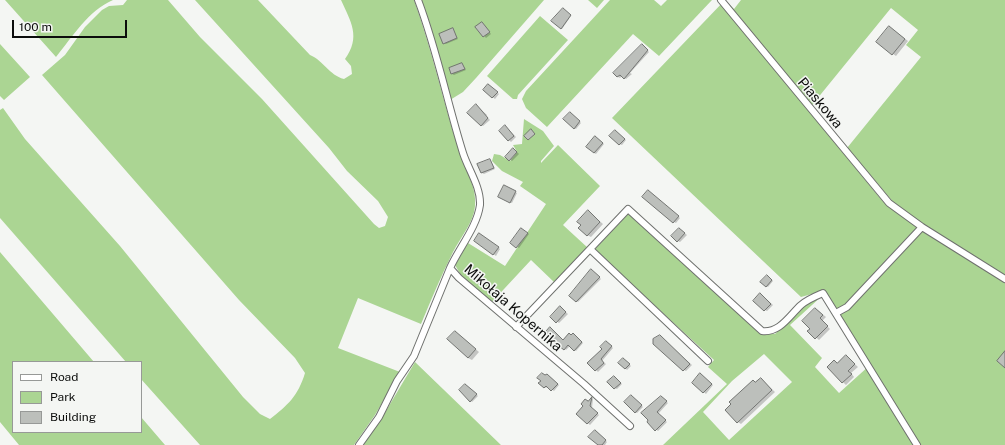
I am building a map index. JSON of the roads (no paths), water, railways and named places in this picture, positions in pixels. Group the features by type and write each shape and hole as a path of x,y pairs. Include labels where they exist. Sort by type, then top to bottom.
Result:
{"street":[{"name":"Mikołaja Kopernika","path":"418,0 426,22 463,152 478,192 480,203 475,222 450,268 459,278 584,384 630,426"},
{"name":"Piaskowa","path":"721,0 895,209 1005,279"},
{"path":"516,327 628,209 748,321 762,331 774,330 805,302 823,293 917,445"},
{"path":"836,313 847,307 922,227"},
{"path":"590,249 708,361"},
{"path":"358,445 379,417 397,382 409,365 450,268"}]}
